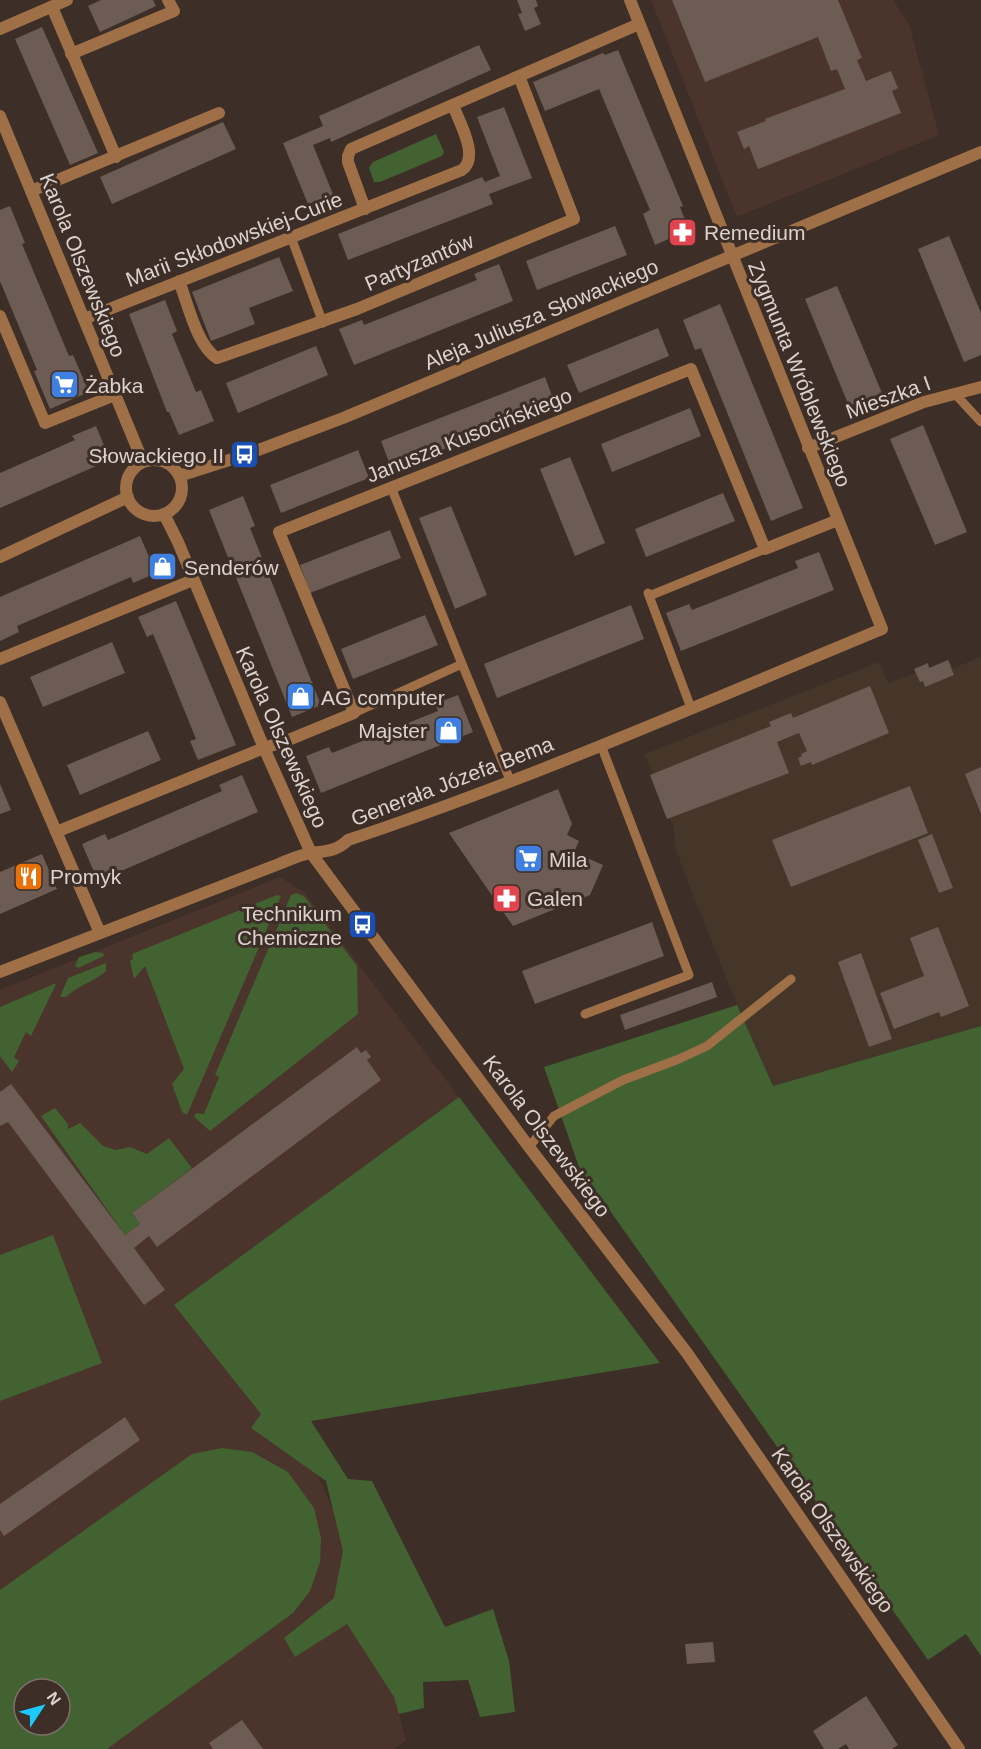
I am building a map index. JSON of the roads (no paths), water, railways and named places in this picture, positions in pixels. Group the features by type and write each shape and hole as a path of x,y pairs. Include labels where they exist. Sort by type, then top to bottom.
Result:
{"street":[{"path":"0,29 67,0"},
{"path":"71,54 174,11 168,0"},
{"name":"Zygmunta Wróblewskiego","path":"630,0 882,629"},
{"path":"52,7 116,157"},
{"name":"Marii Skłodowskiej-Curie","path":"364,209 348,162 351,150 639,24"},
{"name":"Partyzantów","path":"179,281 202,344 210,354 218,358 323,323 574,219 519,76"},
{"name":"Marii Skłodowskiej-Curie","path":"84,319 462,170 468,166 471,153 453,105"},
{"path":"31,191 219,113"},
{"name":"Karola Olszewskiego","path":"0,116 143,462"},
{"name":"Aleja Juliusza Słowackiego","path":"179,476 343,418 981,152"},
{"path":"0,316 45,423 115,395"},
{"name":"Janusza Kusocińskiego","path":"354,712 279,532 691,369 765,549"},
{"name":"Mieszka I","path":"808,448 924,402 981,387"},
{"path":"152,460 168,464 179,476 182,485 178,502 172,510 164,514 147,515 132,505 126,489 131,473 143,462 152,460"},
{"path":"0,557 128,497"},
{"name":"Karola Olszewskiego","path":"164,514 311,853 687,1353 959,1749"},
{"path":"765,549 838,520"},
{"path":"0,659 193,580"},
{"name":"Generała Józefa Bema","path":"0,972 311,853 324,853 342,846 348,840 408,820 601,745 882,629"},
{"path":"0,702 100,933"},
{"path":"56,832 354,712"}],"lane":[{"path":"291,237 323,323"},
{"path":"956,394 981,422"},
{"path":"391,488 510,780"},
{"path":"691,708 648,593 765,549"},
{"path":"354,712 462,664"},
{"path":"585,1014 689,975 601,745"},
{"path":"530,1147 554,1116 622,1080 707,1046 791,979"}],"place":[{"name":"Remedium","path":"683,232"},
{"name":"Żabka","path":"64,385"},
{"name":"Słowackiego II","path":"245,455"},
{"name":"Senderów","path":"163,567"},
{"name":"AG computer","path":"300,697"},
{"name":"Majster","path":"448,730"},
{"name":"Mila","path":"528,859"},
{"name":"Promyk","path":"29,876"},
{"name":"Galen","path":"506,898"},
{"name":"Technikum Chemiczne","path":"363,925"}]}
